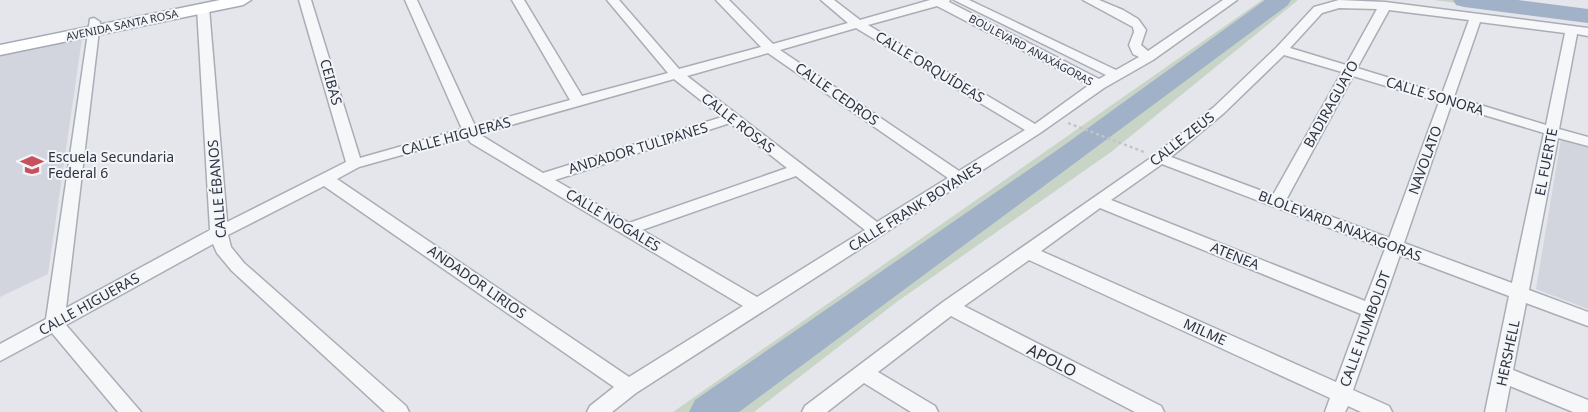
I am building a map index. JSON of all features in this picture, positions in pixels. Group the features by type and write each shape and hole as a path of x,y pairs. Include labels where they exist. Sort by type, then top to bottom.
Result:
{"main road":[{"path":"0,42 204,4 243,0"},
{"name":"AVENIDA SANTA ROSA","path":"0,50 94,26"}],"street":[{"name":"CEIBAS","path":"305,0 354,164"},
{"path":"411,0 470,132"},
{"path":"518,0 579,103"},
{"name":"CALLE ROSAS","path":"614,0 676,74 876,231"},
{"name":"CALLE CEDROS","path":"722,0 771,49 959,178"},
{"name":"CALLE ORQUÍDEAS","path":"827,0 859,25 1035,130"},
{"name":"CALLE HIGUERAS","path":"0,353 58,328 219,233 354,164 859,25 940,0"},
{"name":"BOULEVARD ANAXÁGORAS","path":"940,0 1099,85"},
{"name":"BOULEVARD ANAXÁGORAS","path":"960,0 1116,75"},
{"path":"1089,0 1133,20 1140,26 1141,31 1135,45 1138,51 1148,57"},
{"path":"1203,0 1226,4"},
{"name":"CALLE ÉBANOS","path":"204,4 219,233 223,249 238,267 399,412"},
{"name":"CALLE FRANK BOYANES","path":"597,412 629,387 1035,130 1099,85 1148,57 1226,4"},
{"name":"CALLE ZEUS","path":"812,412 950,307 1160,158 1219,110 1282,50 1318,10 1339,4 1385,6 1588,32"},
{"name":"BADIRAGUATO","path":"1277,202 1385,6"},
{"name":"NAVOLATO","path":"1395,246 1476,17"},
{"path":"94,26 58,328 131,412"},
{"name":"EL FUERTE","path":"1520,293 1572,30"},
{"name":"CALLE SONORA","path":"1282,50 1588,142"},
{"name":"ANDADOR TULIPANES","path":"543,178 732,118"},
{"name":"CALLE NOGALES","path":"470,132 476,140 758,306"},
{"name":"BLOLEVARD ANAXAGORAS","path":"1160,158 1588,319"},
{"path":"628,229 798,170"},
{"name":"ANDADOR LIRIOS","path":"324,178 629,387"},
{"name":"ATENEA","path":"1098,201 1371,311"},
{"name":"CALLE HUMBOLDT","path":"1335,412 1395,246"},
{"name":"MILME","path":"1027,252 1382,412"},
{"name":"HERSHELL","path":"1495,412 1520,293"},
{"name":"APOLO","path":"950,307 1154,412"},
{"path":"863,373 928,412"},
{"path":"1503,374 1588,409"}],"path":[{"path":"1074,125 1125,146"}],"shaded area":[{"name":"Escuela Secundaria Federal 6","path":"82,38 48,274 0,297 0,55"},
{"path":"1561,139 1588,147 1588,309 1536,289"}],"green space":[{"path":"1262,0 1298,0 1111,152 898,301 754,412 673,412"},
{"path":"1434,0 1507,0 1588,11 1588,21"}],"waterway":[{"path":"709,412 1073,152 1280,0"},
{"path":"1464,0 1588,16"}],"place":[{"name":"Escuela Secundaria Federal 6","path":"32,165"}]}
